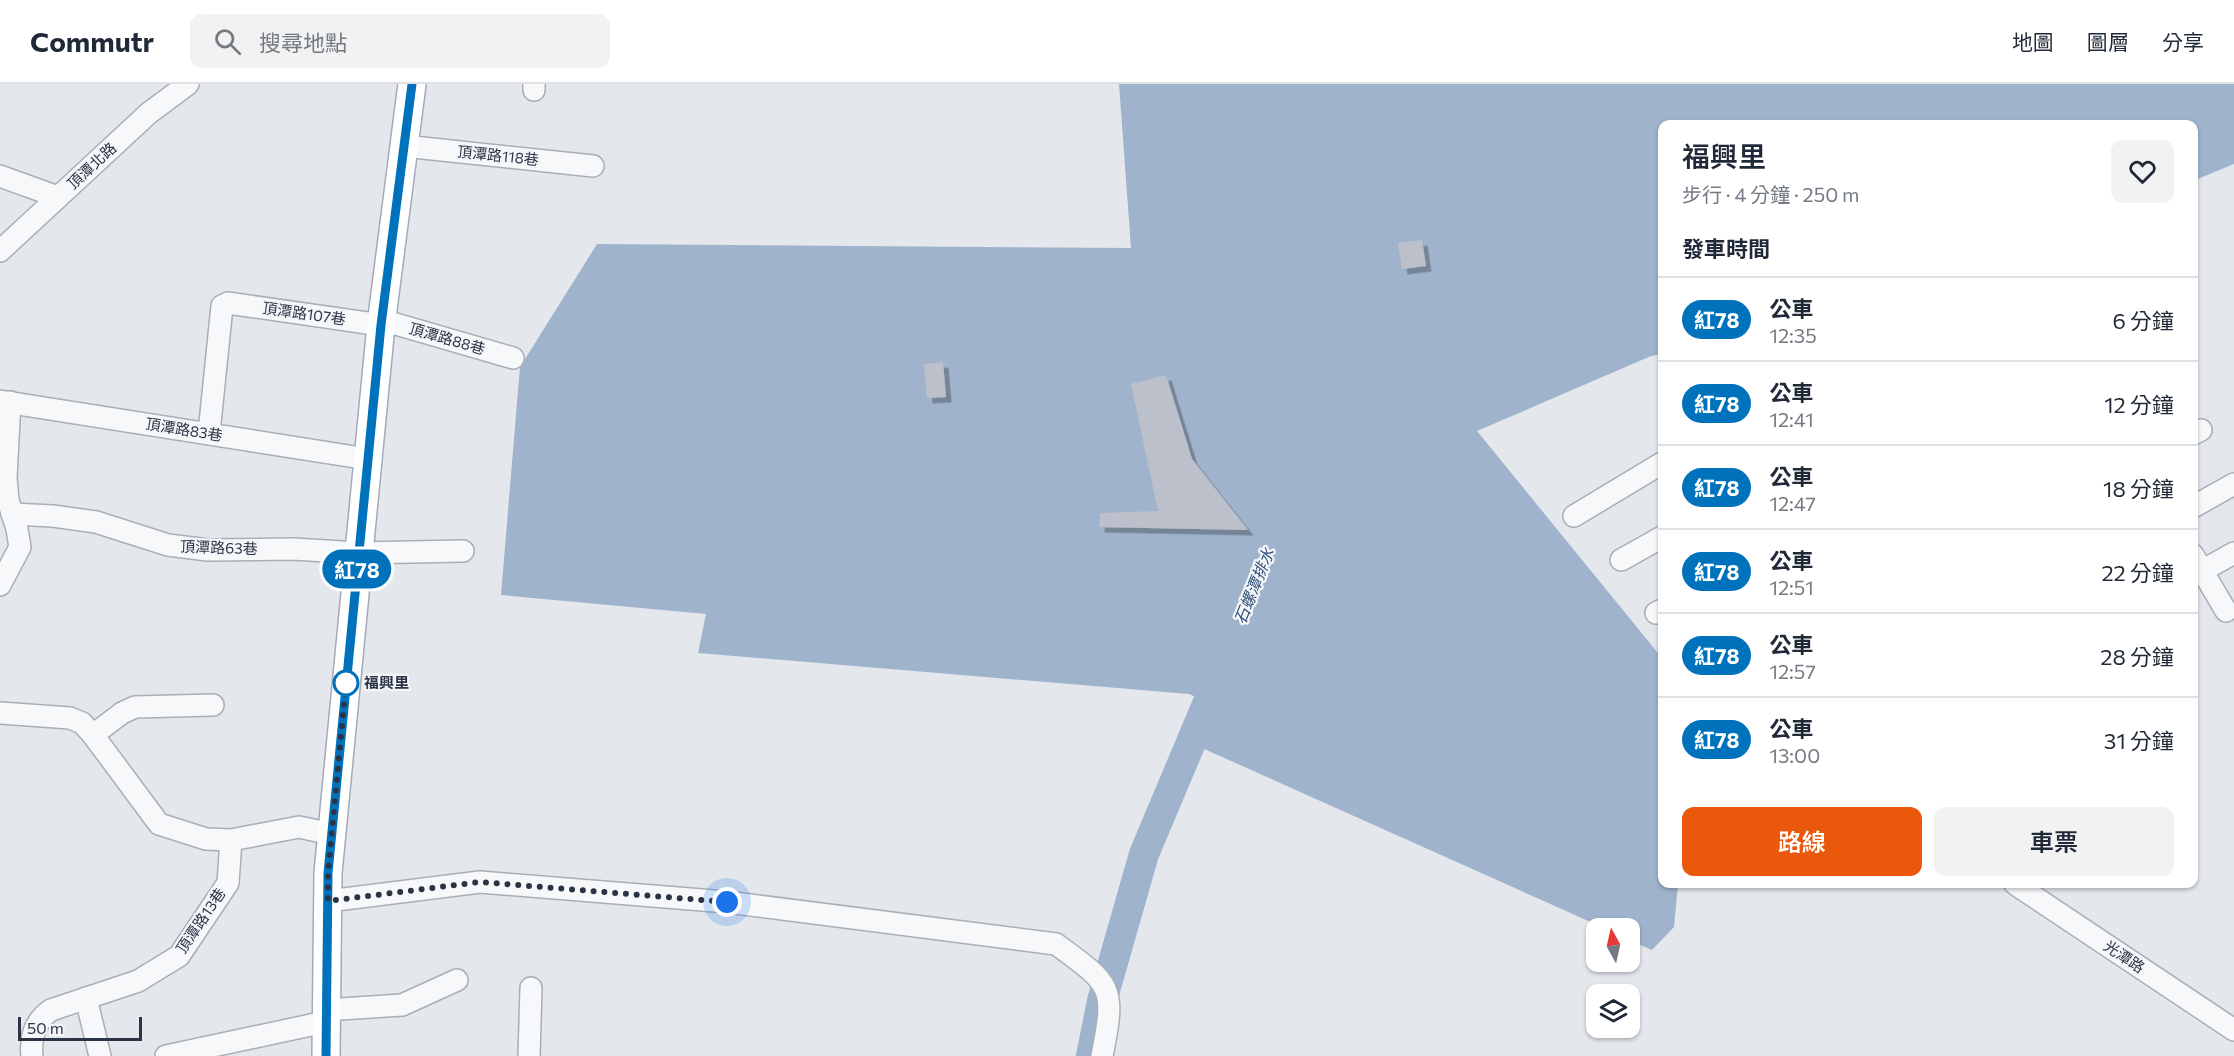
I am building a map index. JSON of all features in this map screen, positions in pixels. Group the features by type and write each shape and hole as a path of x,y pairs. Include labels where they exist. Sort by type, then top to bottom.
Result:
{"main road":[{"path":"326,1056 328,873 331,834 381,322 412,84"}],"street":[{"name":"頂潭北路","path":"0,251 149,113 188,84"},
{"name":"頂潭路118巷","path":"404,146 593,166"},
{"path":"0,176 58,197"},
{"name":"頂潭路107巷","path":"209,434 222,306 228,303 381,322"},
{"name":"頂潭路88巷","path":"381,322 513,358"},
{"path":"0,585 20,547 8,500 5,402"},
{"name":"頂潭路83巷","path":"5,402 368,459"},
{"path":"1574,516 1658,465"},
{"path":"2198,504 2234,484"},
{"name":"頂潭路63巷","path":"12,514 53,516 96,522 168,545 208,550 293,549 359,553 464,551"},
{"path":"1621,560 1658,539"},
{"path":"2198,566 2234,553"},
{"path":"2198,570 2226,611"},
{"path":"93,735 122,712 135,707 213,705"},
{"path":"0,713 70,718 82,723 159,824 206,839 231,840 299,827 331,834"},
{"name":"頂潭路13巷","path":"32,1056 31,1044 35,1029 41,1017 51,1010 138,981 179,956 228,883 231,840"},
{"path":"328,901 480,882 727,902 1056,944 1096,974 1110,997 1109,1020 1102,1056"},
{"name":"光潭路","path":"2021,888 2234,1030"},
{"path":"166,1056 201,1052 325,1016 402,1005 457,980"},
{"path":"529,1056 531,988"},
{"path":"86,998 100,1056"}],"water":[{"path":"1119,84 2234,84 2234,164 2198,179 2198,120 1658,120 1658,355 1477,431 1658,653 1658,888 1678,888 1674,927 1652,950 1640,945 1640,918 1586,918 1586,920 1202,748 1219,707 1189,694 698,653 706,614 501,595 520,367 597,244 1131,248"}],"building":[{"path":"1422,240 1426,266 1402,269 1398,243"},
{"path":"943,362 946,397 927,398 924,364"},
{"path":"1166,375 1192,459 1248,530 1099,527 1100,513 1158,511 1131,384"}],"waterway":[{"name":"石螺潭排水","path":"1091,1056 1102,1001 1144,854 1224,664"}],"bus line":[{"name":"紅78","path":"326,1056 328,873 381,325 412,84"}],"place":[{"name":"福興里","path":"346,683"}],"route":[{"path":"346,683 328,873 328,901 480,882 727,902"}]}
